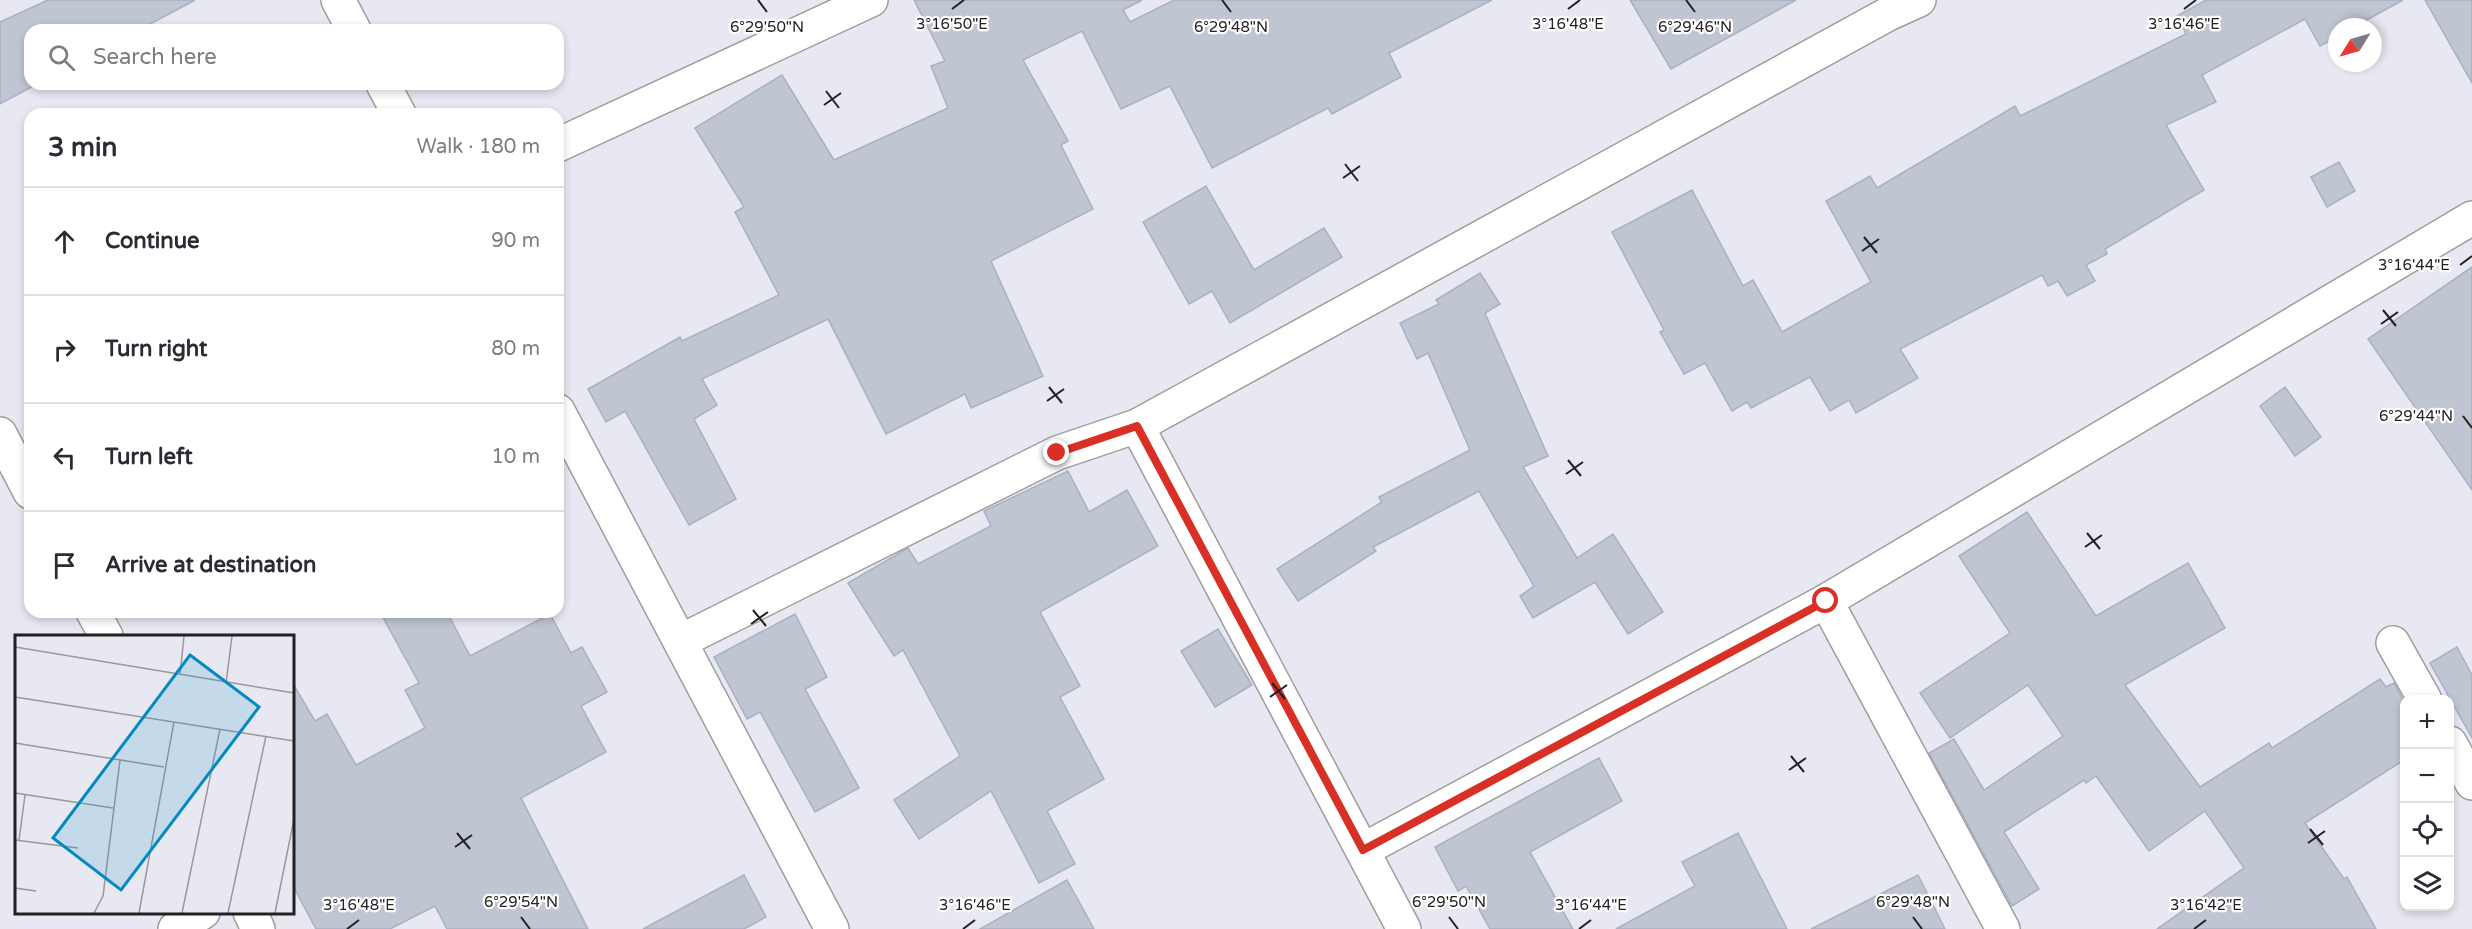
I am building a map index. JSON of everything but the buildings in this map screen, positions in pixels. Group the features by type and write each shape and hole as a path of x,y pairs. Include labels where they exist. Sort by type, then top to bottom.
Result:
{"street":[{"path":"338,0 351,24"},
{"path":"564,142 871,0"},
{"path":"681,641 1057,453 1137,426 1867,26 1919,0"},
{"path":"386,90 396,108"},
{"path":"1363,850 1826,601 2472,218"},
{"path":"564,422 832,929"},
{"path":"1137,426 1404,929"},
{"path":"2,441 24,481"},
{"path":"1826,601 2003,929"},
{"path":"96,618 105,635"},
{"path":"2393,643 2423,695"},
{"path":"2453,749 2472,783"},
{"path":"175,929 200,914"},
{"path":"251,914 258,929"}],"route":[{"path":"1057,453 1137,426 1363,850 1826,601"}]}
